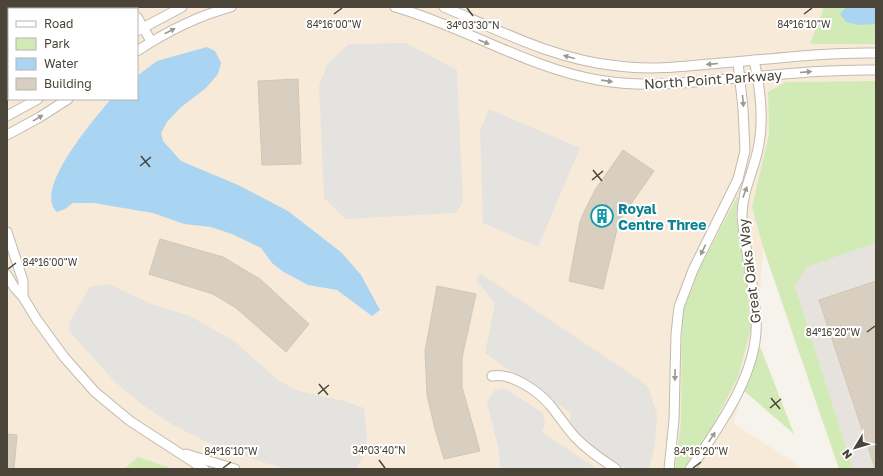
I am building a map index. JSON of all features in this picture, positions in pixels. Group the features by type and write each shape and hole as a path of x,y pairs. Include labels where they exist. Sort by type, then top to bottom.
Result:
{"street":[{"path":"151,41 140,29 182,7"},
{"path":"138,50 151,41 196,19 231,7"},
{"name":"North Point Parkway","path":"395,7 532,62 586,78 614,82 651,85 841,69 876,70"},
{"name":"North Point Parkway","path":"444,7 539,47 591,62 647,69 738,62 824,53 876,53"},
{"name":"Great Oaks Way","path":"690,469 736,398 748,369 755,342 757,320 751,269 744,242 742,200 759,144 761,123 757,76 754,60"},
{"name":"Great Oaks Way","path":"669,469 674,420 678,307 694,270 738,179 745,152 741,78 738,62"},
{"path":"7,116 36,100"},
{"path":"7,135 40,118 67,100"},
{"path":"7,232 23,281 24,297"},
{"path":"7,275 14,287 24,297 37,320 64,357 96,392 130,421 204,469"},
{"path":"492,376 500,374 512,378 530,389 549,404 574,436 589,451 616,469"},
{"path":"177,452 235,469"}],"shaded area":[{"path":"7,7 824,7 810,44 876,44 876,81 786,82 768,92 769,134 752,207 763,247 756,348 733,423 804,469 171,469 139,457 124,469 7,469"},
{"path":"406,43 457,70 463,203 455,213 345,219 324,198 319,86 327,65 349,44"},
{"path":"489,109 580,148 538,247 483,223 480,131"},
{"path":"876,243 876,469 853,469 795,286 807,267"},
{"path":"480,273 640,380 648,387 657,415 655,444 649,469 626,469 584,441 570,421 571,413 485,353 495,303 476,280"},
{"path":"108,284 152,304 190,316 234,341 279,381 299,391 344,401 364,408 367,437 366,452 356,469 286,469 268,464 207,442 173,425 140,403 115,382 69,331 70,321 90,287"},
{"path":"504,388 543,413 545,423 542,432 597,469 500,469 499,452 487,402 495,390"}],"green space":[{"path":"824,7 876,7 876,44 810,44"},
{"path":"876,81 876,243 807,267 795,286 853,469 839,469 763,247 752,207 769,134 768,92 786,82"},
{"path":"738,195 736,217 745,269 751,328 738,377 710,431 683,469 675,469 681,421 682,315 698,272"},
{"path":"760,347 794,434 743,390 756,348"},
{"path":"138,457 171,468 171,469 124,469"}],"water":[{"path":"846,7 876,7 876,24 858,25 846,22 840,14"},
{"path":"207,47 215,51 221,63 218,74 206,88 180,108 167,122 161,133 163,141 181,161 238,185 288,211 342,253 361,275 380,310 372,316 337,290 308,285 282,271 272,263 261,248 232,234 211,227 184,224 153,213 94,203 73,203 65,209 57,212 52,202 53,188 59,171 69,154 110,100 138,100 138,75 157,61"}],"building":[{"path":"298,79 301,164 262,165 258,81"},
{"name":"Royal Centre Three","path":"623,150 654,171 619,221 603,289 569,281 580,222 584,212 595,190"},
{"path":"160,239 223,257 260,279 309,324 286,352 236,308 213,294 149,274"},
{"path":"876,281 876,468 875,468 819,300"},
{"path":"437,286 476,294 462,358 462,387 480,451 444,459 427,395 425,351"},
{"path":"7,434 17,435 14,469 7,469"}],"place":[{"name":"Royal Centre Three","path":"602,216"}]}
